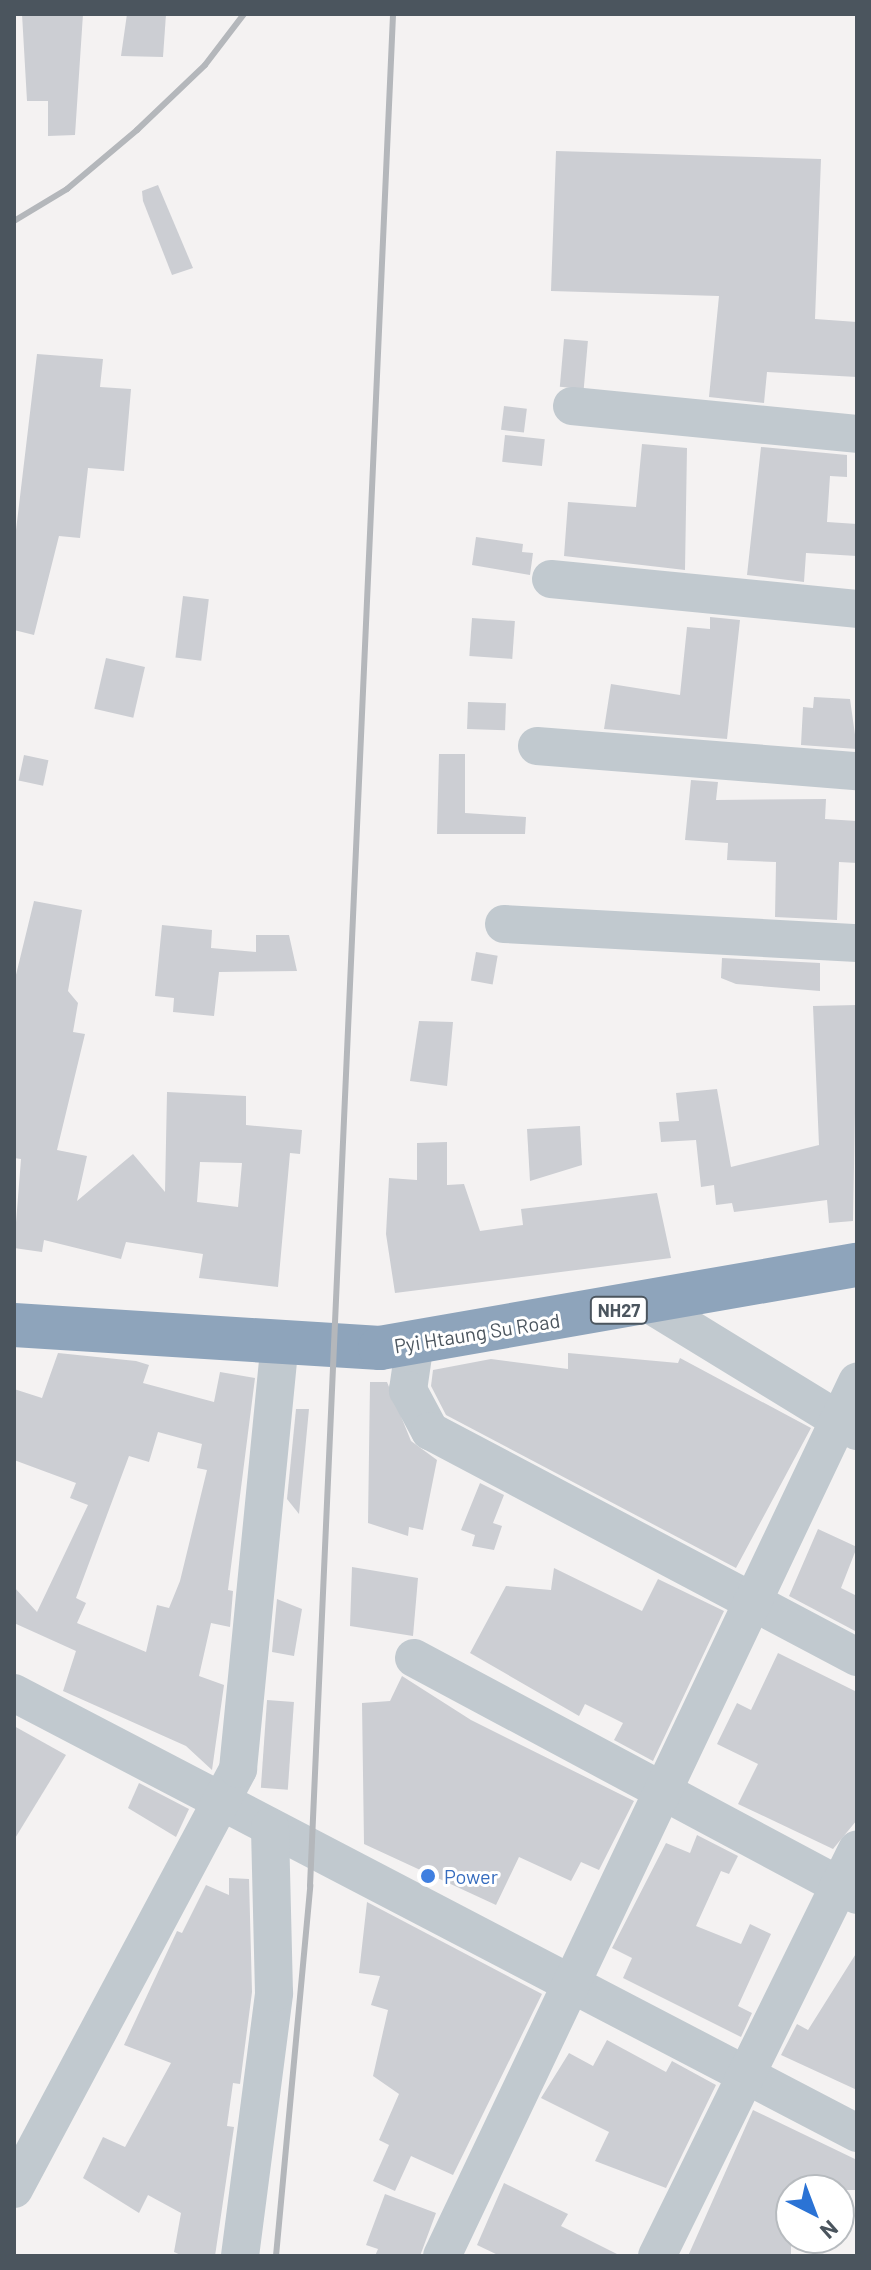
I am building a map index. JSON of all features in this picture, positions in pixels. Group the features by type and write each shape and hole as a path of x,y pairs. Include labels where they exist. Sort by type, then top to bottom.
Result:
{"highway":[{"name":"Pyi Htaung Su Road","path":"398,1345 651,1305 857,1265"},
{"name":"NH27","path":"14,1325 323,1348 398,1345"}],"street":[{"path":"572,406 857,434"},
{"path":"551,579 857,609"},
{"path":"537,746 857,771"},
{"path":"504,924 857,943"},
{"path":"651,1305 848,1426"},
{"path":"20,2164 221,1802 245,1744 280,1344"},
{"path":"398,1345 408,1390 430,1431 857,1657"},
{"path":"442,2256 753,1600 848,1426 857,1382"},
{"path":"414,1658 848,1890"},
{"path":"14,1693 569,1988 857,2133"},
{"path":"240,2256 274,1993 282,1833"},
{"path":"662,2254 747,2077 848,1890 857,1850"}],"building":[{"path":"22,14 83,14 75,135 48,136 48,101 27,101"},
{"path":"127,14 166,14 163,57 121,56"},
{"path":"556,151 821,159 815,319 857,322 857,377 767,372 764,403 709,397 719,296 551,291"},
{"path":"158,185 193,268 172,275 143,201 142,191"},
{"path":"564,339 588,341 584,389 560,387"},
{"path":"37,354 103,359 100,387 131,389 124,471 88,468 80,538 59,536 34,635 14,630 14,547"},
{"path":"504,406 527,409 524,433 501,430"},
{"path":"505,435 545,439 542,466 502,462"},
{"path":"642,444 687,448 685,570 564,556 568,502 636,507"},
{"path":"761,447 847,455 847,477 830,476 827,522 857,524 857,556 806,553 804,582 747,575"},
{"path":"476,537 523,544 522,552 533,553 530,575 472,565"},
{"path":"183,596 209,599 201,661 175,658"},
{"path":"710,617 740,620 727,739 604,729 611,684 680,695 687,627 710,629"},
{"path":"472,618 515,621 512,659 469,656"},
{"path":"106,658 145,667 133,718 94,709"},
{"path":"814,697 850,699 857,749 801,745 803,707 813,708"},
{"path":"468,702 506,703 505,730 467,729"},
{"path":"439,754 465,754 465,813 526,817 525,834 437,834"},
{"path":"24,755 48,760 43,786 19,780"},
{"path":"691,780 718,782 716,800 826,799 825,819 857,821 857,863 839,862 837,920 775,917 776,862 727,860 728,843 685,840"},
{"path":"34,901 82,910 68,991 78,1003 73,1032 85,1034 57,1150 87,1156 77,1201 133,1154 165,1192 167,1092 246,1096 246,1125 302,1130 300,1154 290,1153 278,1287 199,1278 203,1254 126,1242 121,1259 44,1240 42,1252 14,1248 21,1159 14,1158 14,983","holes":["200,1162 242,1163 238,1207 197,1202"]},
{"path":"162,925 212,930 211,948 256,952 256,935 289,935 297,971 219,972 214,1016 173,1012 174,998 155,996"},
{"path":"476,952 498,956 493,984 471,981"},
{"path":"722,958 820,963 820,991 736,984 721,978"},
{"path":"857,1005 853,1221 829,1223 827,1200 734,1212 732,1203 716,1205 714,1185 701,1187 696,1140 661,1142 659,1122 679,1121 676,1093 717,1089 731,1167 819,1145 813,1006"},
{"path":"419,1021 453,1022 447,1086 410,1081"},
{"path":"580,1126 582,1165 530,1181 527,1129"},
{"path":"447,1142 447,1185 464,1184 480,1231 523,1225 521,1209 657,1193 671,1258 395,1293 386,1234 389,1178 417,1180 417,1143"},
{"path":"58,1353 149,1365 143,1383 214,1402 220,1372 255,1378 228,1590 233,1591 230,1627 211,1623 199,1676 224,1685 212,1770 186,1746 63,1691 76,1651 14,1623 14,1587 37,1612 88,1505 70,1498 76,1483 14,1460 14,1389 42,1398","holes":["158,1432 202,1444 197,1468 207,1470 180,1581 169,1608 157,1605 146,1652 77,1623 86,1603 76,1598 129,1456 149,1462"]},
{"path":"568,1353 678,1363 680,1358 811,1428 736,1568 446,1415 431,1386 433,1370 491,1359 568,1369"},
{"path":"370,1382 387,1382 411,1441 437,1460 423,1530 409,1527 408,1536 368,1523"},
{"path":"296,1409 309,1409 299,1514 287,1499"},
{"path":"480,1483 504,1495 493,1523 502,1526 494,1550 472,1546 475,1535 461,1530"},
{"path":"818,1529 857,1547 841,1588 857,1596 857,1632 789,1596"},
{"path":"352,1567 418,1578 413,1636 350,1626"},
{"path":"554,1568 642,1611 658,1579 724,1611 653,1761 614,1740 623,1723 585,1704 579,1716 470,1653 506,1586 551,1590"},
{"path":"277,1599 302,1609 294,1656 272,1652"},
{"path":"778,1653 857,1692 857,1820 833,1849 738,1804 758,1764 717,1744 737,1703 751,1710"},
{"path":"402,1676 471,1720 634,1801 599,1870 581,1862 571,1881 519,1857 496,1905 364,1844 362,1703 390,1701"},
{"path":"267,1700 294,1702 288,1790 261,1788"},
{"path":"14,1726 66,1755 14,1840"},
{"path":"139,1783 189,1809 176,1837 128,1808"},
{"path":"697,1835 738,1856 729,1874 721,1871 696,1926 741,1944 750,1924 771,1934 738,2006 752,2013 741,2037 623,1978 632,1958 612,1948 666,1843 690,1853"},
{"path":"229,1878 249,1879 252,1992 240,2084 233,2083 227,2126 234,2127 215,2256 183,2256 174,2252 181,2213 148,2195 139,2213 83,2178 103,2137 125,2147 171,2063 124,2045 177,1931 182,1933 206,1885 229,1895"},
{"path":"367,1902 542,1994 453,2175 411,2156 395,2191 373,2181 389,2145 379,2140 399,2094 373,2076 388,2010 371,2005 380,1976 359,1973"},
{"path":"857,1952 857,2090 781,2055 797,2024 808,2030"},
{"path":"607,2040 666,2072 672,2061 716,2085 666,2188 595,2161 609,2132 541,2098 569,2053 593,2066"},
{"path":"753,2110 857,2160 857,2190 855,2174 775,2174 775,2254 791,2256 688,2256"},
{"path":"504,2183 568,2214 561,2226 621,2256 500,2256 477,2245"},
{"path":"385,2194 436,2213 420,2256 375,2256 378,2249 366,2245"}],"railway":[{"path":"14,221 67,189 137,130 205,65 244,14"},
{"path":"276,2256 310,1886 393,14"}],"place":[{"name":"Power","path":"428,1876"}]}
